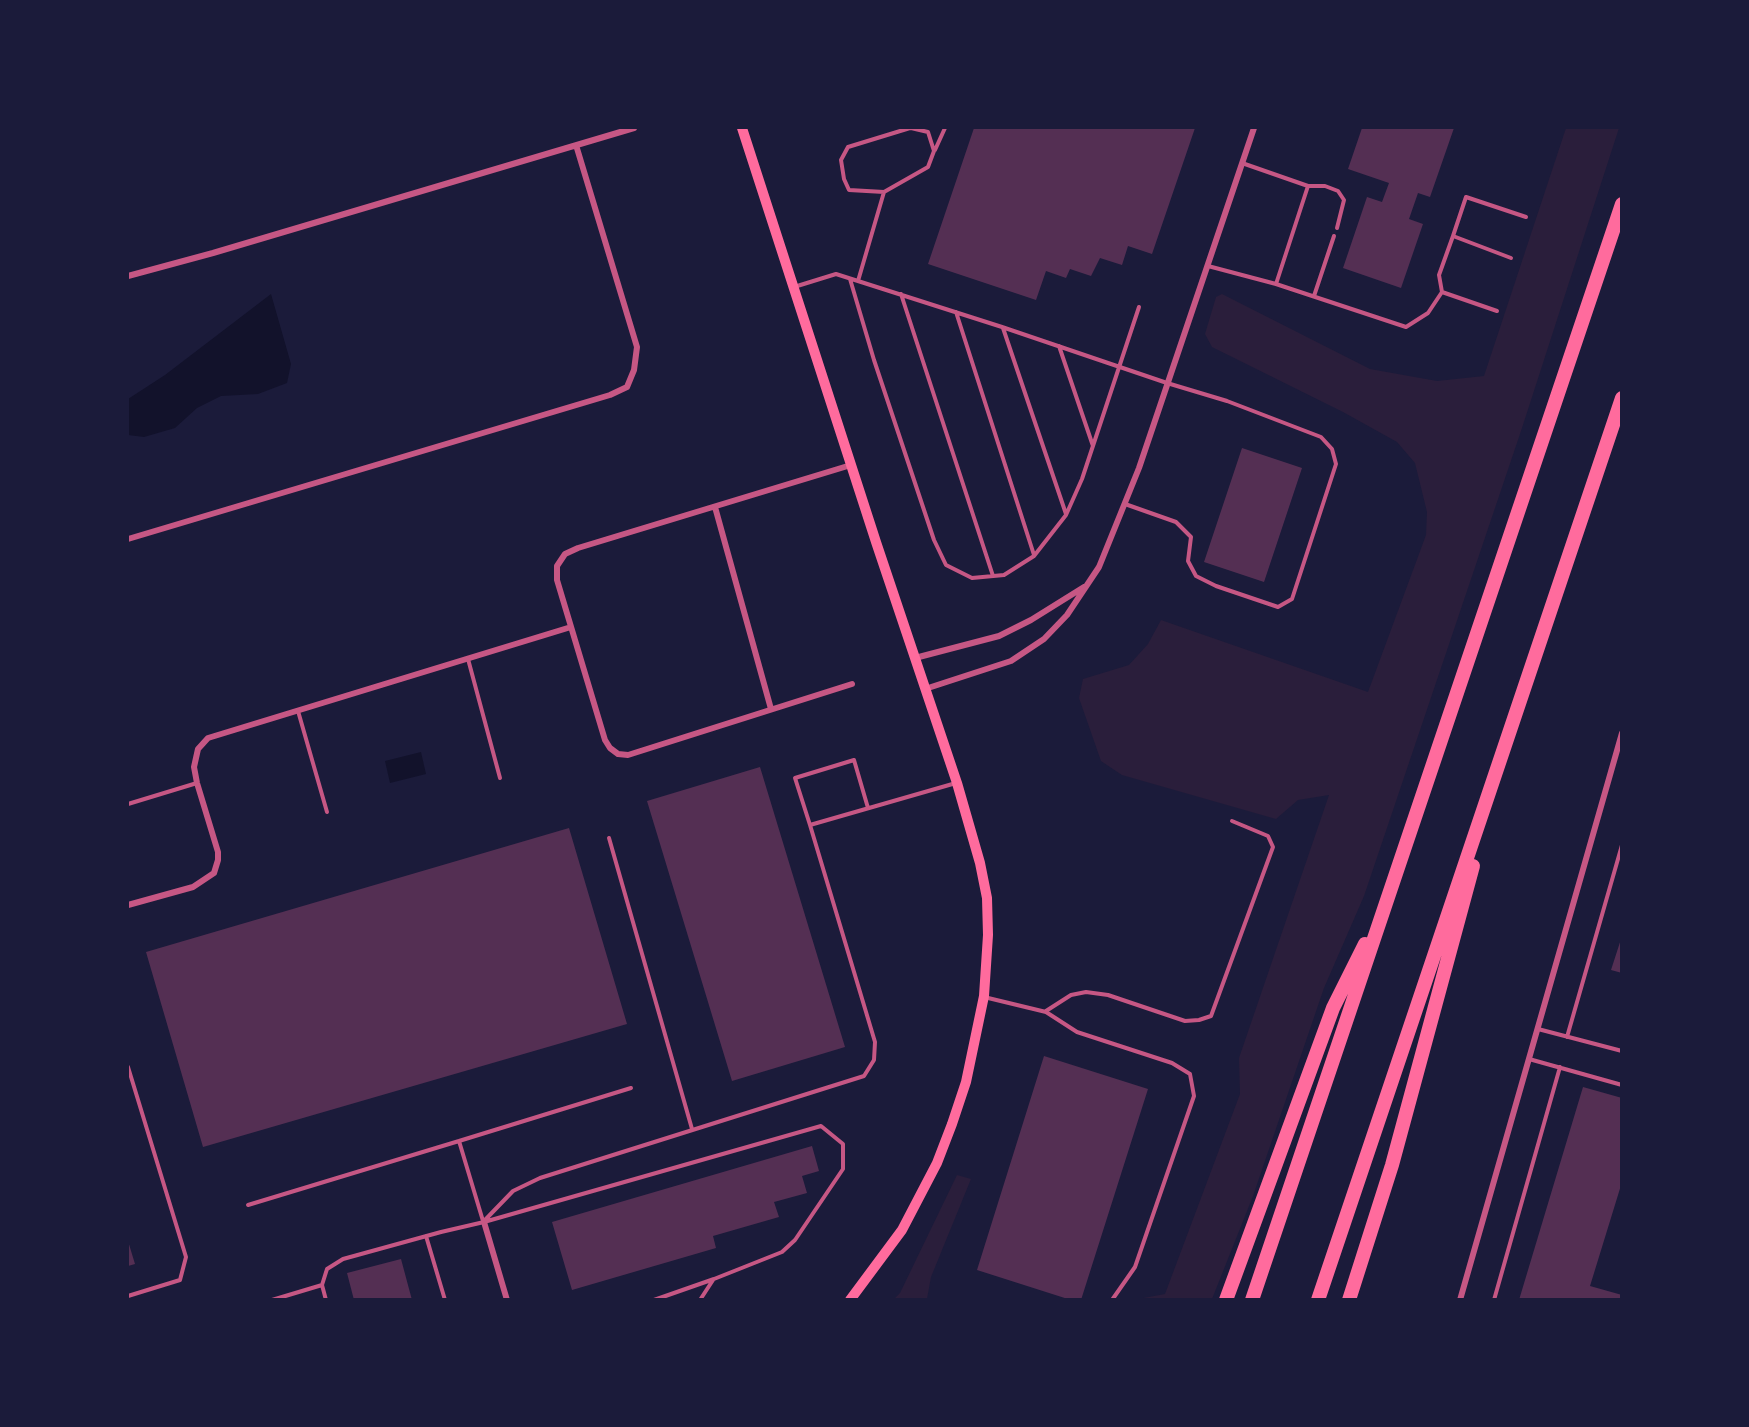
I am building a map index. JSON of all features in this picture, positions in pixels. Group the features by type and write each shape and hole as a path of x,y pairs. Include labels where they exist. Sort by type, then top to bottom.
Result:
{"highway":[{"path":"1252,1299 1622,204"},
{"path":"1318,1299 1622,399"},
{"path":"1349,1299 1392,1165 1508,735"},
{"path":"1226,1299 1333,1008 1389,893"}],"main road":[{"path":"742,128 957,783 978,855 987,898 988,935 984,996 966,1082 937,1163 902,1230 850,1299"}],"street":[{"path":"128,276 634,128"},
{"path":"925,689 1011,661 1044,639 1068,615 1099,567 1125,504 1254,128"},
{"path":"128,539 610,395 627,387 634,370 637,347 576,145"},
{"path":"851,465 578,548 565,554 557,566 557,580 605,740 618,754 628,755 852,684"},
{"path":"715,507 771,709"},
{"path":"915,658 999,636 1031,620 1087,585"},
{"path":"128,905 193,887 214,873 218,852 197,783 195,758 202,743 208,738 571,627"},
{"path":"1460,1299 1622,733"},
{"path":"484,1222 507,1299"}],"lane":[{"path":"934,151 928,132 911,128 848,147 841,160 844,179 849,190 884,192 928,167 945,128"},
{"path":"1242,163 1308,186 1324,186 1338,190 1344,200 1337,228"},
{"path":"1276,284 1308,186"},
{"path":"858,281 884,192"},
{"path":"1207,265 1276,284 1406,327 1428,313 1442,292 1439,275 1466,197 1526,217"},
{"path":"1314,296 1334,236"},
{"path":"1453,236 1511,258"},
{"path":"793,287 836,274 901,294 1227,401 1321,437 1332,449 1336,464 1292,599 1278,607 1216,586 1196,576 1188,561 1191,537 1176,522 1125,504"},
{"path":"850,278 874,360 934,540 946,565 972,578 1004,575 1034,556 1066,515 1093,447 1139,308"},
{"path":"1442,292 1497,310"},
{"path":"901,294 993,576"},
{"path":"956,312 1034,556"},
{"path":"1002,327 1066,515"},
{"path":"1059,346 1093,447"},
{"path":"468,658 500,778"},
{"path":"298,711 327,812"},
{"path":"484,1222 513,1191 540,1178 864,1076 874,1060 875,1042 795,778 854,760 868,808"},
{"path":"128,804 197,783"},
{"path":"810,825 957,783"},
{"path":"1046,1012 1071,995 1086,992 1108,995 1185,1021 1211,1016 1273,847 1268,836 1232,821"},
{"path":"609,838 692,1129"},
{"path":"1567,1037 1622,845"},
{"path":"984,996 1046,1012 1077,1032 1172,1063 1190,1074 1194,1096 1135,1267 1112,1299"},
{"path":"1537,1028 1622,1051"},
{"path":"1528,1059 1622,1085"},
{"path":"128,1067 186,1257 180,1280 128,1296"},
{"path":"1494,1299 1560,1067"},
{"path":"248,1205 631,1088"},
{"path":"327,1299 322,1285 327,1269 343,1259 484,1222 821,1126 843,1144 843,1168 795,1240 782,1252 714,1279 654,1299"},
{"path":"459,1141 484,1222"},
{"path":"426,1236 445,1299"},
{"path":"700,1299 714,1279"},
{"path":"272,1299 322,1285"}],"shaded area":[{"path":"1566,128 1619,128 1521,431 1364,896 1324,988 1253,1196 1212,1299 1138,1299 1165,1294 1240,1094 1239,1058 1329,795 1298,800 1276,819 1122,775 1101,761 1079,698 1083,679 1129,665 1148,644 1161,620 1368,692 1426,535 1427,512 1415,463 1397,442 1343,412 1212,347 1205,334 1216,297 1222,294 1370,369 1437,381 1484,376"},
{"path":"271,294 291,364 287,383 258,394 221,396 197,408 175,428 144,437 128,435 128,399 165,375"},
{"path":"421,752 426,774 390,783 385,761"},
{"path":"957,1175 971,1179 931,1277 927,1299 894,1299 900,1293"}],"building":[{"path":"974,128 1195,128 1152,254 1128,246 1122,265 1100,258 1091,276 1070,269 1066,278 1046,271 1036,300 928,264"},
{"path":"1362,128 1454,128 1430,197 1418,193 1409,219 1423,224 1401,288 1343,268 1367,197 1382,202 1389,183 1348,169"},
{"path":"1242,448 1302,468 1264,582 1204,562"},
{"path":"760,767 845,1047 732,1081 647,801"},
{"path":"569,828 627,1024 203,1147 146,952"},
{"path":"1622,936 1622,973 1611,970"},
{"path":"1044,1056 1148,1089 1081,1300 1071,1300 977,1270"},
{"path":"1583,1087 1622,1098 1622,1182 1590,1286 1622,1295 1622,1300 1519,1300"},
{"path":"812,1146 819,1171 802,1176 807,1193 774,1202 779,1217 713,1236 716,1248 572,1290 552,1222"},
{"path":"128,1241 135,1264 128,1266"},
{"path":"401,1259 412,1300 354,1300 347,1273"}]}
